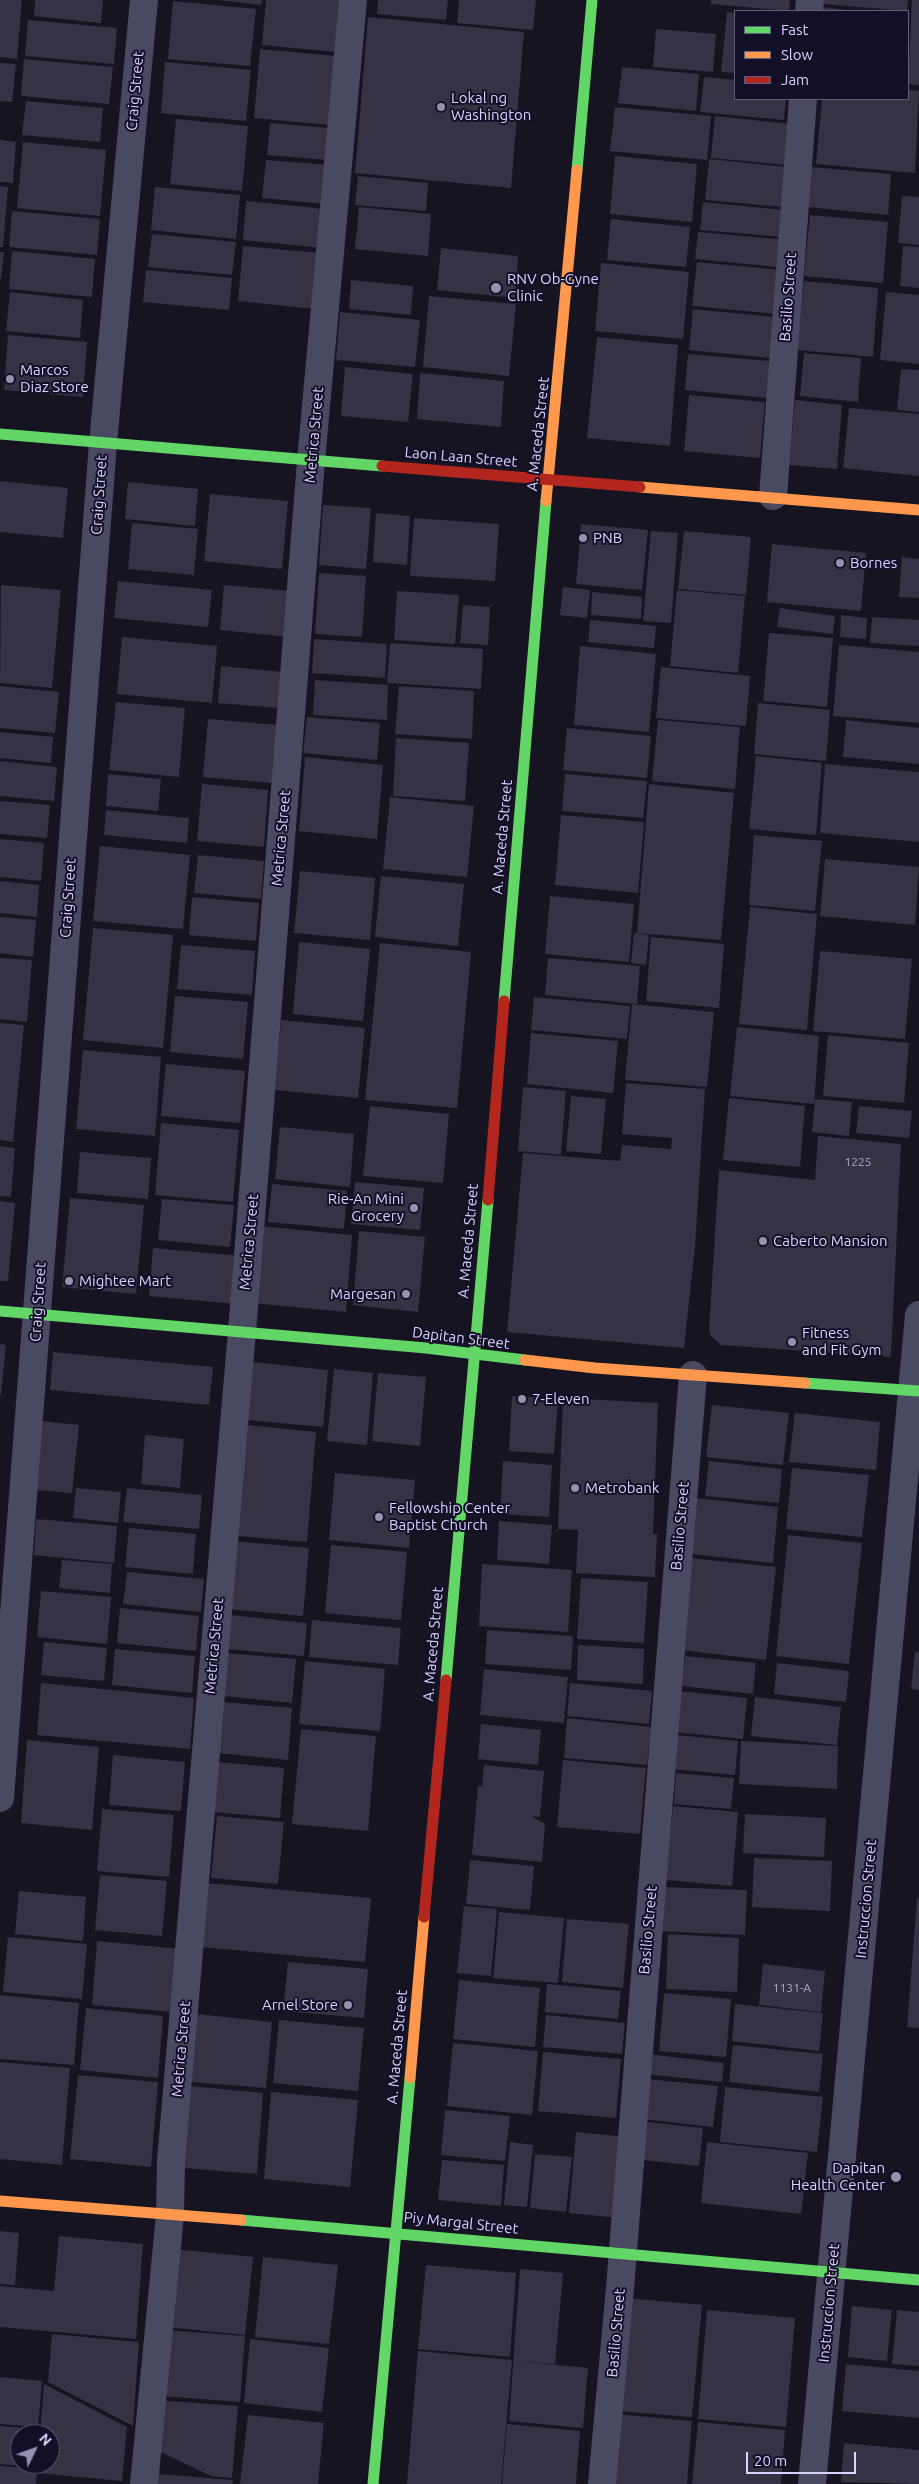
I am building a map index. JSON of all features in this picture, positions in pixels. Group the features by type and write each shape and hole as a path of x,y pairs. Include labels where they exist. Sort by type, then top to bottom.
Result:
{"street":[{"name":"Craig Street","path":"0,1798 103,443 144,0"},
{"name":"Metrica Street","path":"144,2484 170,2215 172,2152 242,1331 312,461 353,0"},
{"name":"A. Maceda Street","path":"373,2484 475,1354 544,522 592,0"},
{"name":"Basilio Street","path":"773,496 803,100"},
{"name":"Laon Laan Street","path":"0,434 312,461 773,496 919,510"},
{"name":"Dapitan Street","path":"0,1311 242,1331 595,1368 916,1390"},
{"name":"Instruccion Street","path":"812,2484 916,1390 919,1315"},
{"name":"Basilio Street","path":"602,2484 694,1375"},
{"name":"Piy Margal Street","path":"0,2201 395,2232 919,2280"}],"building":[{"path":"0,0 22,0 17,59 0,57"},
{"path":"35,0 103,0 101,23 34,16"},
{"path":"218,0 262,0 261,5"},
{"path":"266,0 339,0 335,52 262,45"},
{"path":"378,0 448,0 446,20 377,14"},
{"path":"459,0 536,0 533,30 457,23"},
{"path":"711,0 790,0 789,10 711,4"},
{"path":"823,0 908,0 907,10 823,4"},
{"path":"912,0 919,0 919,85 909,84"},
{"path":"173,1 256,9 250,66 168,59"},
{"path":"821,7 848,10 821,10"},
{"path":"727,12 734,13 734,73 721,72"},
{"path":"368,17 524,32 511,188 355,173"},
{"path":"28,20 117,28 114,64 25,56"},
{"path":"656,29 716,34 713,72 653,67"},
{"path":"260,49 336,56 330,125 254,118"},
{"path":"24,59 113,67 109,104 21,96"},
{"path":"165,62 251,70 246,121 161,113"},
{"path":"0,63 16,64 12,102 0,101"},
{"path":"622,67 699,74 696,111 618,103"},
{"path":"704,77 734,80 734,100 786,100 784,120 700,112"},
{"path":"909,90 919,91 915,173 816,164 822,100 909,100"},
{"path":"26,101 103,108 100,142 22,135"},
{"path":"615,107 711,116 707,160 610,151"},
{"path":"715,116 791,124 787,165 711,158"},
{"path":"176,119 248,126 242,191 170,184"},
{"path":"270,123 331,128 328,160 267,155"},
{"path":"0,140 16,142 13,183 0,182"},
{"path":"23,142 106,150 100,216 17,208"},
{"path":"615,156 697,164 692,222 610,214"},
{"path":"709,159 786,167 783,207 705,200"},
{"path":"266,160 329,165 325,204 262,198"},
{"path":"810,167 891,174 888,215 807,207"},
{"path":"358,176 428,183 426,211 355,205"},
{"path":"0,186 8,187 3,247 0,247"},
{"path":"155,187 240,195 236,239 151,230"},
{"path":"902,196 919,197 919,245 898,243"},
{"path":"246,201 326,209 323,248 243,240"},
{"path":"703,202 784,210 782,237 700,230"},
{"path":"359,207 431,214 428,256 355,249"},
{"path":"12,211 100,219 97,255 9,247"},
{"path":"810,215 888,222 883,283 804,276"},
{"path":"611,219 690,227 686,267 607,260"},
{"path":"698,232 779,239 777,267 695,259"},
{"path":"152,234 236,242 232,275 148,267"},
{"path":"243,246 320,253 315,309 238,301"},
{"path":"903,246 919,247 919,288 900,286"},
{"path":"441,248 518,256 515,298 437,290"},
{"path":"12,251 95,259 92,297 9,289"},
{"path":"0,252 4,252 1,279 0,279"},
{"path":"697,262 781,270 776,314 692,306"},
{"path":"601,263 689,272 683,339 595,331"},
{"path":"146,270 232,278 229,310 143,302"},
{"path":"351,280 413,286 411,315 349,309"},
{"path":"804,281 878,288 873,357 797,350"},
{"path":"10,292 83,300 80,338 6,331"},
{"path":"886,292 919,295 919,364 880,360"},
{"path":"429,296 516,304 509,376 423,367"},
{"path":"693,309 775,317 771,358 689,350"},
{"path":"340,312 420,320 415,367 336,360"},
{"path":"8,335 87,342 83,397 4,390"},
{"path":"597,337 678,345 670,446 587,438"},
{"path":"804,353 861,358 858,402 800,396"},
{"path":"688,354 770,361 767,398 685,390"},
{"path":"345,367 413,374 408,422 341,416"},
{"path":"901,369 919,370 919,412 897,410"},
{"path":"420,373 504,381 501,427 417,419"},
{"path":"689,395 765,402 760,458 684,451"},
{"path":"795,400 842,405 837,469 789,465"},
{"path":"849,408 919,414 919,476 843,468"},
{"path":"0,481 68,488 63,538 0,532"},
{"path":"128,482 198,489 195,526 125,519"},
{"path":"210,494 288,501 282,569 204,561"},
{"path":"323,505 371,508 366,569 319,565"},
{"path":"376,513 410,516 407,565 373,562"},
{"path":"414,518 499,524 495,581 410,576"},
{"path":"132,523 198,529 194,575 128,569"},
{"path":"581,524 648,530 642,590 576,584"},
{"path":"651,531 678,533 671,623 643,621"},
{"path":"684,531 751,537 746,595 678,589"},
{"path":"772,544 866,553 861,611 767,602"},
{"path":"902,557 919,559 919,598 899,597"},
{"path":"319,573 366,576 362,637 315,634"},
{"path":"118,581 212,590 208,627 114,618"},
{"path":"1,585 61,590 52,688 0,683"},
{"path":"224,585 303,592 299,638 220,630"},
{"path":"563,587 590,590 587,618 560,615"},
{"path":"677,590 745,596 738,673 670,666"},
{"path":"397,591 459,595 455,644 394,640"},
{"path":"592,592 642,597 641,619 591,615"},
{"path":"463,605 490,607 488,645 460,643"},
{"path":"780,608 835,616 833,634 777,627"},
{"path":"841,615 867,618 866,639 840,637"},
{"path":"872,617 919,620 919,646 870,643"},
{"path":"590,620 656,626 654,648 588,642"},
{"path":"769,633 833,638 827,707 763,701"},
{"path":"122,637 217,646 212,703 117,694"},
{"path":"314,639 387,644 385,678 312,673"},
{"path":"390,643 483,649 481,689 387,683"},
{"path":"839,645 919,652 919,723 833,716"},
{"path":"580,646 656,654 649,732 574,725"},
{"path":"221,666 283,672 279,708 218,703"},
{"path":"661,667 750,676 746,726 656,718"},
{"path":"315,680 388,685 387,720 313,715"},
{"path":"0,686 59,692 55,733 0,728"},
{"path":"399,686 474,691 472,739 395,734"},
{"path":"116,702 185,708 179,777 109,770"},
{"path":"758,703 830,710 826,761 754,754"},
{"path":"307,717 380,723 377,760 303,753"},
{"path":"208,719 278,725 272,783 203,777"},
{"path":"658,720 740,727 735,789 652,781"},
{"path":"846,720 919,728 919,764 843,757"},
{"path":"567,728 651,736 647,778 563,770"},
{"path":"0,732 53,737 51,763 0,758"},
{"path":"396,738 469,743 465,801 393,796"},
{"path":"756,756 822,763 816,835 749,829"},
{"path":"305,757 383,765 377,839 299,831"},
{"path":"0,761 57,767 54,801 0,796"},
{"path":"825,764 919,772 919,842 820,833"},
{"path":"108,774 161,779 158,811 106,806"},
{"path":"565,774 647,781 643,818 562,811"},
{"path":"202,784 268,790 264,847 197,841"},
{"path":"649,784 734,793 721,940 637,933"},
{"path":"390,797 474,806 467,877 383,869"},
{"path":"0,801 50,805 47,838 0,834"},
{"path":"106,810 189,818 187,843 104,835"},
{"path":"561,815 644,822 638,893 555,885"},
{"path":"754,835 822,841 815,911 749,905"},
{"path":"0,839 44,843 41,881 0,877"},
{"path":"100,846 190,855 183,929 93,921"},
{"path":"198,855 264,861 261,899 194,893"},
{"path":"825,859 919,867 915,925 820,916"},
{"path":"300,871 375,878 370,940 294,933"},
{"path":"381,876 464,884 458,946 375,937"},
{"path":"0,881 39,885 37,917 0,913"},
{"path":"550,896 634,904 629,962 545,954"},
{"path":"192,897 259,903 256,941 189,935"},
{"path":"750,907 817,914 807,1030 739,1024"},
{"path":"0,917 36,920 33,957 0,953"},
{"path":"93,928 173,935 163,1048 83,1040"},
{"path":"634,933 649,935 646,965 631,963"},
{"path":"651,937 724,944 719,1008 646,1001"},
{"path":"299,942 370,949 363,1021 293,1014"},
{"path":"380,943 471,952 457,1108 365,1100"},
{"path":"181,945 255,951 252,995 177,989"},
{"path":"820,951 912,959 905,1039 813,1031"},
{"path":"0,958 32,960 27,1022 0,1019"},
{"path":"548,958 640,966 637,1004 545,995"},
{"path":"175,996 248,1002 243,1059 170,1052"},
{"path":"534,997 630,1006 627,1039 531,1030"},
{"path":"632,1004 714,1012 707,1087 625,1080"},
{"path":"281,1020 365,1028 358,1098 275,1090"},
{"path":"0,1023 24,1025 13,1142 0,1140"},
{"path":"737,1027 819,1036 814,1104 730,1096"},
{"path":"531,1033 618,1041 613,1093 527,1084"},
{"path":"828,1035 909,1043 904,1103 823,1096"},
{"path":"83,1050 161,1057 155,1136 76,1129"},
{"path":"166,1064 245,1071 240,1123 161,1116"},
{"path":"626,1083 705,1089 695,1247 684,1348 507,1332 523,1153 620,1161 622,1145 671,1149 672,1138 622,1134"},
{"path":"523,1087 566,1091 561,1155 518,1151"},
{"path":"571,1096 606,1099 601,1154 566,1151"},
{"path":"729,1098 805,1106 800,1167 723,1160"},
{"path":"815,1099 852,1102 849,1136 812,1132"},
{"path":"370,1106 449,1114 443,1183 363,1176"},
{"path":"859,1106 912,1111 909,1138 856,1133"},
{"path":"161,1123 239,1130 233,1202 155,1195"},
{"path":"280,1127 354,1134 350,1187 275,1179"},
{"path":"818,1136 901,1144 891,1357 721,1345 711,1336 709,1330 719,1170 815,1180"},
{"path":"0,1146 15,1148 11,1197 0,1196"},
{"path":"80,1152 151,1158 148,1199 77,1193"},
{"path":"355,1182 424,1188 420,1230 351,1224"},
{"path":"272,1184 347,1191 344,1229 268,1222"},
{"path":"70,1198 144,1205 136,1294 62,1287"},
{"path":"162,1199 234,1205 230,1247 158,1240"},
{"path":"0,1201 15,1203 8,1281 0,1281"},
{"path":"259,1226 352,1235 346,1312 252,1303"},
{"path":"359,1231 425,1237 418,1312 353,1305"},
{"path":"153,1248 240,1256 236,1304 149,1296"},
{"path":"0,1344 6,1345 1,1395 0,1395"},
{"path":"53,1352 213,1367 209,1405 50,1390"},
{"path":"252,1362 328,1370 323,1427 247,1420"},
{"path":"334,1369 373,1373 367,1445 327,1441"},
{"path":"378,1373 426,1377 420,1446 372,1441"},
{"path":"512,1396 558,1399 554,1454 509,1451"},
{"path":"563,1398 658,1403 653,1534 657,1534 655,1577 576,1573 578,1530 558,1529"},
{"path":"712,1405 789,1413 783,1465 706,1457"},
{"path":"795,1413 880,1422 876,1470 789,1462"},
{"path":"42,1421 79,1425 72,1493 36,1490"},
{"path":"238,1424 316,1432 307,1542 228,1535"},
{"path":"145,1435 184,1439 180,1488 141,1484"},
{"path":"503,1461 552,1465 549,1517 500,1514"},
{"path":"709,1461 782,1469 779,1503 705,1496"},
{"path":"792,1468 869,1475 862,1537 786,1529"},
{"path":"335,1473 415,1480 409,1548 329,1540"},
{"path":"76,1488 121,1492 118,1523 73,1518"},
{"path":"127,1488 202,1495 199,1529 123,1522"},
{"path":"696,1498 778,1507 773,1563 691,1554"},
{"path":"36,1519 117,1526 114,1563 34,1555"},
{"path":"499,1521 552,1525 549,1564 497,1560"},
{"path":"129,1528 196,1534 193,1574 125,1567"},
{"path":"788,1535 862,1543 849,1664 776,1656"},
{"path":"234,1541 309,1548 303,1616 228,1609"},
{"path":"331,1545 407,1552 401,1620 325,1613"},
{"path":"689,1558 776,1567 766,1660 680,1650"},
{"path":"62,1560 112,1564 110,1593 59,1588"},
{"path":"482,1564 572,1570 568,1632 479,1626"},
{"path":"127,1572 204,1579 201,1612 123,1604"},
{"path":"581,1578 648,1582 644,1643 577,1639"},
{"path":"41,1591 111,1597 107,1644 37,1637"},
{"path":"120,1608 199,1616 196,1651 117,1643"},
{"path":"230,1615 307,1623 304,1656 227,1649"},
{"path":"312,1620 401,1628 398,1665 309,1657"},
{"path":"487,1630 573,1636 571,1670 485,1664"},
{"path":"44,1642 107,1648 104,1681 41,1675"},
{"path":"578,1645 644,1649 643,1684 577,1680"},
{"path":"115,1649 195,1656 192,1693 112,1685"},
{"path":"915,1652 919,1652 919,1690 911,1689"},
{"path":"227,1653 296,1659 292,1703 223,1696"},
{"path":"685,1656 756,1663 753,1694 682,1686"},
{"path":"305,1661 385,1669 380,1731 299,1724"},
{"path":"777,1663 849,1671 846,1702 774,1694"},
{"path":"484,1669 568,1677 564,1723 480,1715"},
{"path":"41,1683 194,1698 190,1749 37,1735"},
{"path":"570,1683 652,1691 649,1724 567,1716"},
{"path":"679,1691 747,1698 743,1739 675,1732"},
{"path":"755,1697 841,1707 837,1745 751,1736"},
{"path":"222,1702 292,1708 288,1760 218,1753"},
{"path":"567,1718 651,1727 647,1765 564,1758"},
{"path":"481,1724 541,1730 538,1765 478,1759"},
{"path":"301,1729 376,1736 368,1831 292,1824"},
{"path":"676,1735 738,1741 735,1775 673,1769"},
{"path":"27,1740 99,1747 92,1830 21,1823"},
{"path":"741,1741 838,1746 837,1789 739,1784"},
{"path":"113,1755 185,1762 181,1811 109,1805"},
{"path":"563,1760 646,1768 640,1834 557,1827"},
{"path":"217,1762 284,1768 280,1818 213,1812"},
{"path":"484,1765 544,1771 540,1817 532,1816 545,1824 542,1862 472,1855 478,1785 482,1787"},
{"path":"676,1773 734,1778 731,1809 674,1804"},
{"path":"673,1806 738,1812 732,1886 666,1880"},
{"path":"102,1809 174,1815 169,1877 97,1871"},
{"path":"745,1814 826,1818 824,1857 743,1853"},
{"path":"217,1816 284,1822 278,1884 211,1878"},
{"path":"754,1858 832,1861 830,1911 752,1907"},
{"path":"470,1860 534,1866 530,1910 466,1904"},
{"path":"100,1875 167,1881 162,1936 95,1930"},
{"path":"207,1883 371,1898 365,1962 201,1947"},
{"path":"660,1887 747,1890 745,1935 658,1931"},
{"path":"19,1891 86,1897 83,1941 15,1934"},
{"path":"917,1899 919,1899 919,2028 907,2027"},
{"path":"464,1906 497,1909 491,1976 457,1973"},
{"path":"499,1912 564,1918 558,1983 493,1978"},
{"path":"567,1919 629,1924 623,1988 562,1982"},
{"path":"668,1934 739,1938 737,1992 666,1989"},
{"path":"8,1937 87,1944 82,1999 3,1992"},
{"path":"97,1941 180,1949 174,2012 92,2005"},
{"path":"288,1962 368,1969 364,2018 283,2011"},
{"path":"763,1964 825,1971 821,2012 759,2005"},
{"path":"459,1980 540,1988 535,2047 453,2039"},
{"path":"547,1984 621,1991 618,2019 545,2012"},
{"path":"664,1993 731,1999 726,2057 659,2051"},
{"path":"0,1995 79,2003 74,2065 0,2059"},
{"path":"735,2004 823,2013 819,2051 732,2041"},
{"path":"86,2008 163,2016 158,2078 80,2070"},
{"path":"197,2014 272,2022 266,2088 191,2082"},
{"path":"546,2015 625,2023 622,2054 543,2047"},
{"path":"279,2020 364,2028 358,2091 273,2083"},
{"path":"453,2043 538,2051 532,2115 447,2106"},
{"path":"733,2045 823,2054 819,2092 729,2082"},
{"path":"543,2052 621,2059 616,2118 538,2111"},
{"path":"647,2054 724,2063 722,2082 645,2074"},
{"path":"0,2062 70,2068 62,2165 0,2159"},
{"path":"78,2075 158,2082 151,2167 70,2159"},
{"path":"646,2079 718,2086 713,2127 641,2119"},
{"path":"190,2086 263,2093 257,2174 183,2168"},
{"path":"725,2087 823,2097 817,2152 720,2142"},
{"path":"271,2092 358,2100 350,2187 264,2179"},
{"path":"445,2110 510,2116 505,2161 441,2155"},
{"path":"647,2122 703,2128 699,2166 643,2160"},
{"path":"576,2132 627,2137 619,2218 569,2213"},
{"path":"510,2142 533,2145 527,2207 504,2205"},
{"path":"707,2142 808,2153 801,2214 701,2203"},
{"path":"535,2154 572,2157 566,2212 530,2208"},
{"path":"442,2160 504,2165 501,2206 438,2200"},
{"path":"0,2231 19,2233 15,2285 0,2284"},
{"path":"59,2236 143,2244 136,2339 0,2327 0,2286 54,2291"},
{"path":"174,2249 253,2257 245,2335 166,2327"},
{"path":"263,2257 338,2265 329,2344 255,2337"},
{"path":"426,2265 516,2273 510,2357 418,2349"},
{"path":"520,2269 563,2273 555,2364 518,2361 588,2368 583,2428 509,2421"},
{"path":"627,2298 702,2305 692,2417 617,2411"},
{"path":"852,2306 892,2310 887,2361 848,2357"},
{"path":"707,2310 795,2318 786,2427 698,2419"},
{"path":"897,2310 919,2312 919,2366 892,2364"},
{"path":"166,2330 245,2336 240,2402 161,2396"},
{"path":"52,2334 139,2342 133,2426 48,2382"},
{"path":"250,2339 329,2348 322,2412 244,2403"},
{"path":"418,2351 512,2360 501,2484 407,2484"},
{"path":"846,2364 919,2371 919,2418 842,2411"},
{"path":"0,2377 42,2381 38,2424 0,2424"},
{"path":"44,2384 127,2427 122,2481 48,2474 60,2474 60,2424 41,2424"},
{"path":"156,2400 238,2406 232,2478 211,2476 152,2448"},
{"path":"616,2414 692,2421 687,2484 610,2484"},
{"path":"248,2415 324,2423 318,2484 240,2484"},
{"path":"698,2422 785,2430 781,2484 692,2484"},
{"path":"507,2424 580,2431 576,2484 502,2484"},
{"path":"0,2426 10,2427 10,2465 0,2464"},
{"path":"844,2443 919,2450 919,2484 841,2482"},
{"path":"0,2466 10,2467 10,2474 37,2474 36,2484 0,2484"},
{"path":"159,2474 233,2480 232,2484 158,2484"}],"traffic: fast":[{"path":"577,170 592,0"},
{"path":"0,434 382,466"},
{"path":"504,1001 546,501"},
{"path":"446,1680 488,1200"},
{"path":"0,1311 426,1348 525,1360"},
{"path":"805,1383 919,1391"},
{"path":"373,2484 410,2078"},
{"path":"241,2220 919,2280"}],"traffic: slow":[{"path":"546,501 577,170"},
{"path":"640,487 919,510"},
{"path":"525,1360 595,1368 805,1383"},
{"path":"410,2078 424,1917"},
{"path":"0,2201 241,2220"}],"traffic: jam":[{"path":"382,466 640,487"},
{"path":"488,1200 504,1001"},
{"path":"424,1917 446,1680"}],"place":[{"name":"Lokal ng Washington","path":"441,107"},
{"name":"RNV Ob-Gyne Clinic","path":"496,288"},
{"name":"Marcos Diaz Store","path":"10,379"},
{"name":"PNB","path":"583,538"},
{"name":"Bornes","path":"840,563"},
{"name":"Rie-An Mini Grocery","path":"414,1208"},
{"name":"Caberto Mansion","path":"763,1241"},
{"name":"Mightee Mart","path":"69,1281"},
{"name":"Margesan","path":"406,1294"},
{"name":"Fitness and Fit Gym","path":"792,1342"},
{"name":"7-Eleven","path":"522,1399"},
{"name":"Metrobank","path":"575,1488"},
{"name":"Fellowship Center Baptist Church","path":"379,1517"},
{"name":"Arnel Store","path":"348,2005"},
{"name":"Dapitan Health Center","path":"896,2177"}]}
